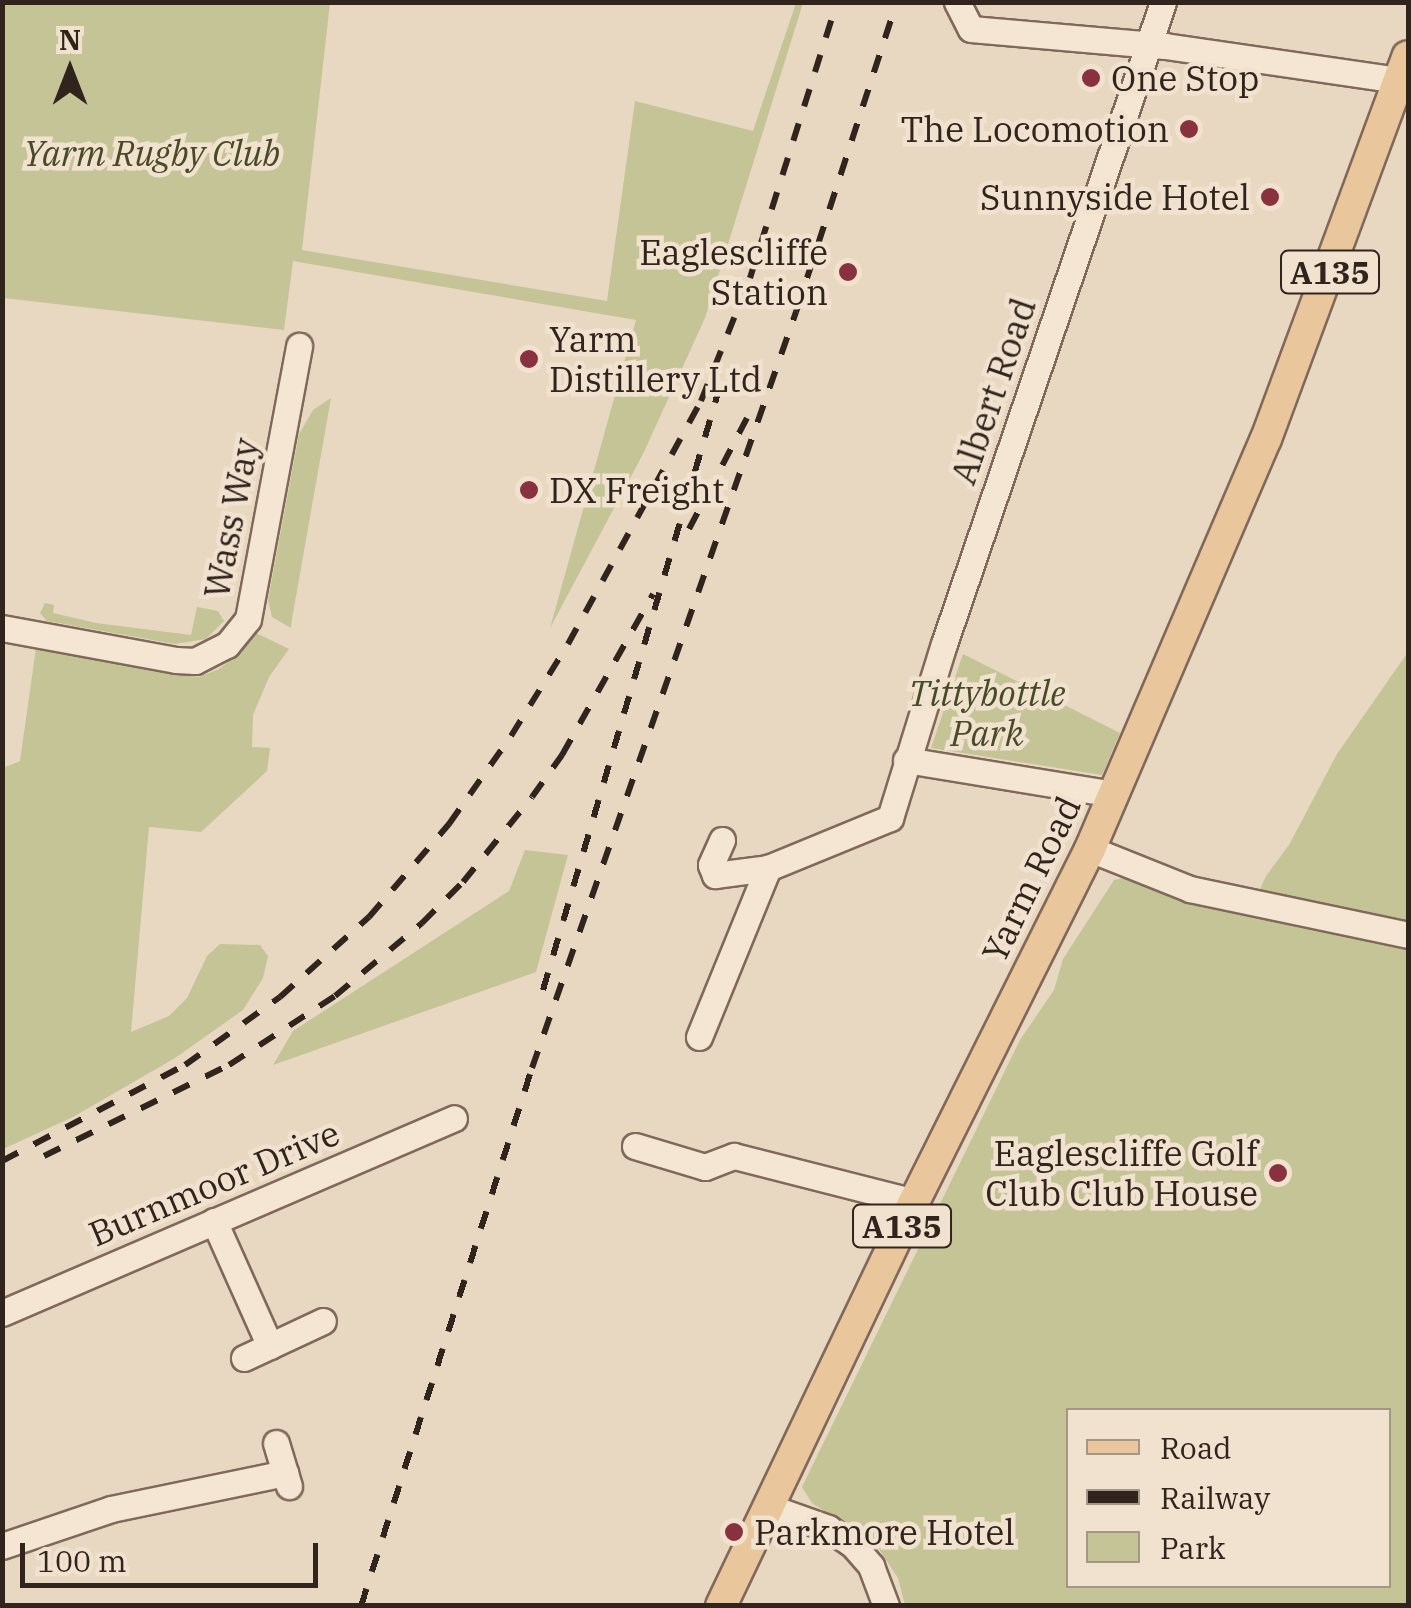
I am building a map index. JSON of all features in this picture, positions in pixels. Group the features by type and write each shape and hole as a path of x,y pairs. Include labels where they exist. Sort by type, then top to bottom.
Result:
{"main road":[{"name":"Yarm Road","path":"721,1606 914,1202 1090,849 1266,439 1405,74"}],"street":[{"path":"957,2 971,29 1150,44 1405,74"},
{"name":"Albert Road","path":"768,868 890,818 906,760 1163,2"},
{"name":"Wass Way","path":"2,628 176,660 195,661 227,645 248,619 299,346"},
{"path":"906,760 1114,794"},
{"path":"699,1038 768,868 715,875 711,865 722,840"},
{"path":"1090,849 1190,890 1408,934"},
{"name":"Burnmoor Drive","path":"2,1314 454,1118"},
{"path":"636,1146 706,1167 734,1156 914,1202"},
{"path":"214,1221 270,1346"},
{"path":"244,1358 322,1321"},
{"path":"2,1546 110,1509 288,1480 276,1443"},
{"path":"769,1506 828,1528 853,1546 871,1566 886,1606"}],"green space":[{"name":"Yarm Rugby Club","path":"2,3 330,3 302,250 607,301 635,101 753,131 796,3 803,3 705,318 643,454 550,628 636,320 293,261 284,330 3,298"},
{"path":"331,398 291,628 272,617 268,600 299,434 313,410"},
{"path":"45,603 54,605 53,613 96,623 191,635 197,607 218,611 224,621 206,639 175,644 47,621 40,613"},
{"path":"256,633 289,649 269,677 253,715 252,747 270,748 267,771 201,832 149,827 131,1032 169,1016 187,998 207,956 220,944 260,945 268,956 263,978 243,1010 175,1058 73,1117 3,1149 3,768 20,761 36,648 199,677 219,669 239,654"},
{"path":"1408,652 1408,1605 905,1605 898,1578 875,1543 812,1503 802,1487 1020,1040 1054,990 1063,959 1114,880 1128,877 1258,919 1267,901 1256,898 1266,876 1289,845 1337,754"},
{"name":"Tittybottle Park","path":"963,654 1120,733 1102,775 931,748"},
{"path":"525,850 568,855 536,972 273,1065 293,1031 509,891"}],"railway":[{"path":"2,1161 185,1065 280,997 369,917 449,824 511,736 568,644 701,401 750,278 837,2"},
{"path":"361,1606 532,1068 796,312 897,2"},
{"path":"543,990 720,386"},
{"path":"689,529 747,418"},
{"path":"44,1156 229,1065 335,996 422,923 463,882 562,755 653,594"}],"place":[{"name":"One Stop","path":"1091,78"},
{"name":"The Locomotion","path":"1189,129"},
{"name":"Sunnyside Hotel","path":"1270,197"},
{"name":"Eaglescliffe Station","path":"848,272"},
{"name":"Yarm Distillery Ltd","path":"529,359"},
{"name":"DX Freight","path":"529,490"},
{"name":"Eaglescliffe Golf Club Club House","path":"1278,1173"},
{"name":"Parkmore Hotel","path":"734,1532"}]}
